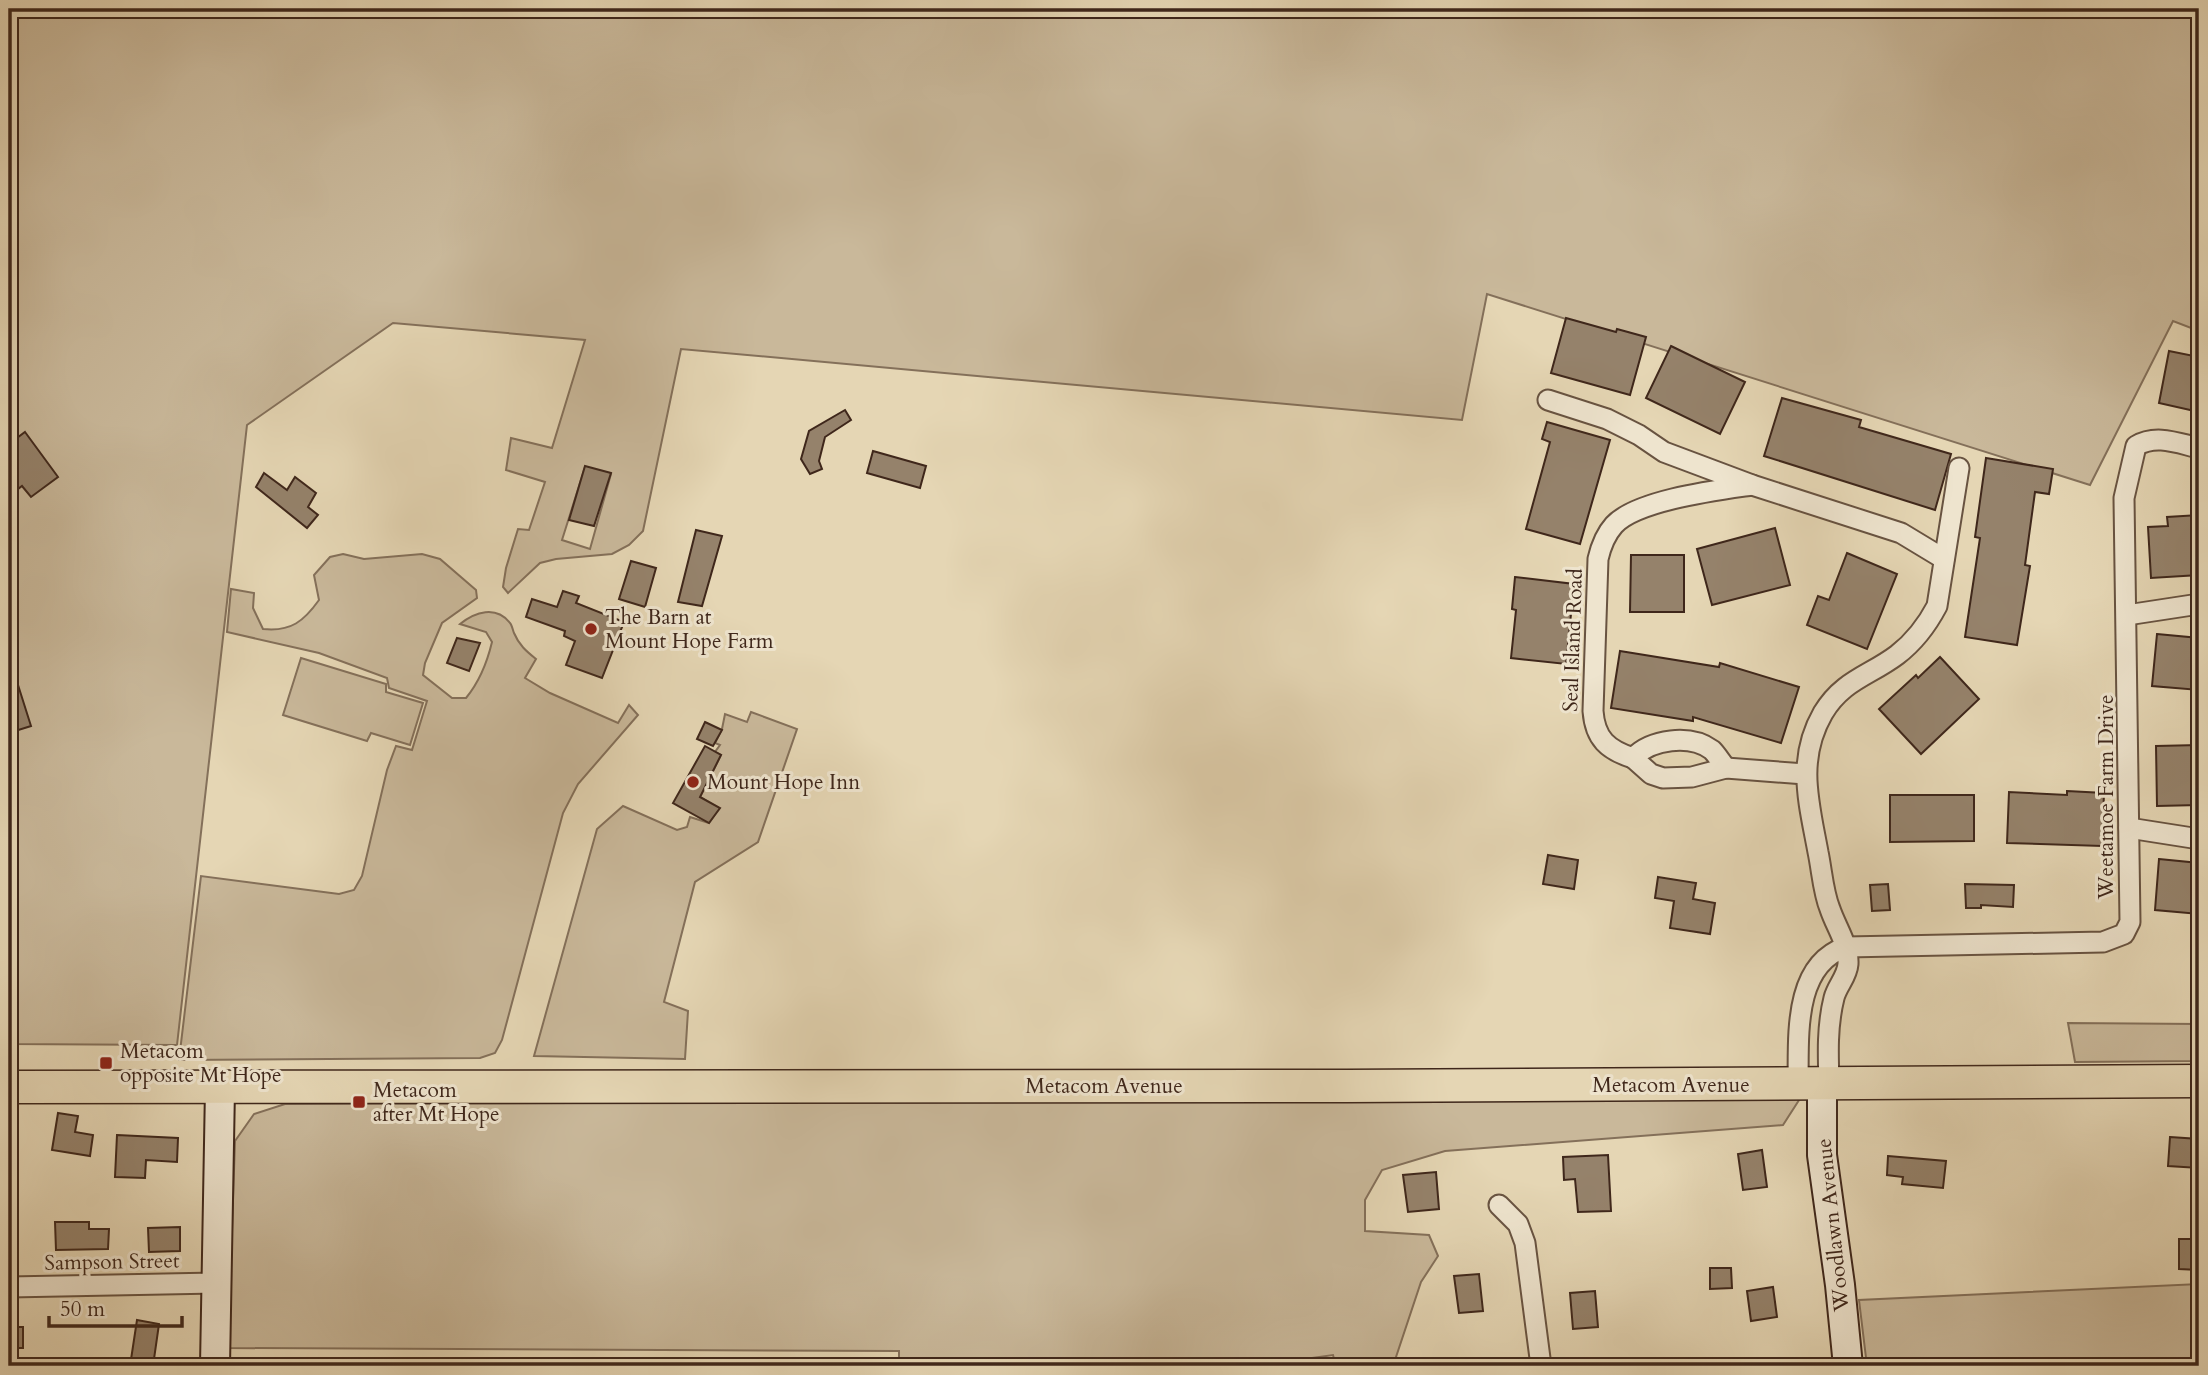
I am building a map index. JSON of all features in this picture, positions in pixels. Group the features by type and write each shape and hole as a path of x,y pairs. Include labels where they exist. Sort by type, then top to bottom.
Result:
{"main road":[{"name":"Metacom Avenue","path":"9,1087 2199,1082"}],"street":[{"name":"Seal Island Road","path":"1548,400 1607,419 1639,435 1664,452 1752,485 1901,533 1944,559"},
{"name":"Weetamoe Farm Drive","path":"1846,947 2103,942 2124,934 2130,922 2124,498 2136,446 2144,441 2158,439 2199,448"},
{"path":"1816,1084 1837,987 1846,975 1848,966 1846,947 1829,907 1805,774 1812,738 1825,710 1834,698 1857,677 1905,648 1932,616 1937,606 1959,468"},
{"name":"Seal Island Road","path":"1752,485 1695,494 1632,512 1614,525 1598,559 1594,725 1604,744 1613,751 1633,758 1651,774 1663,778 1692,777 1726,768 1805,774"},
{"path":"2127,615 2199,604"},
{"path":"1633,758 1650,746 1678,741 1710,749 1726,768"},
{"path":"2129,828 2199,839"},
{"path":"1816,1084 1801,1012 1811,979 1820,963 1846,947"},
{"path":"1801,1012 1831,1012"},
{"name":"Woodlawn Avenue","path":"1816,1084 1822,1155 1849,1366"},
{"path":"215,1366 220,1088"},
{"path":"1499,1205 1518,1224 1525,1243 1541,1366"},
{"name":"Sampson Street","path":"9,1287 216,1283"}],"shaded area":[{"path":"9,9 2199,9 2199,76 2193,101 2199,106 2199,331 2173,321 2090,485 1487,294 1462,420 681,349 643,531 629,545 612,554 540,563 508,593 503,587 518,529 529,530 545,482 506,470 511,438 552,448 585,340 393,323 247,425 177,1045 9,1044","holes":["585,467 611,474 590,549 562,540"]},
{"path":"343,554 364,559 422,554 440,559 476,590 477,598 442,623 425,663 423,675 452,698 466,698 471,692 482,672 492,642 486,632 460,624 472,616 492,612 510,623 521,644 536,659 525,678 550,693 618,723 629,705 638,715 578,784 563,813 502,1040 495,1053 480,1058 179,1060 201,876 339,894 354,890 362,876 387,770 396,746 412,750 427,701 389,688 387,678 319,653 227,632 231,589 254,593 253,608 263,629 289,627 308,614 319,600 314,575 330,557"},
{"path":"301,658 386,684 386,692 423,703 410,745 371,733 367,741 283,715"},
{"path":"751,712 797,729 758,842 695,882 664,1002 688,1011 685,1059 534,1056 597,829 623,806 677,830 687,827 690,817 709,823 719,808 700,797 721,755 715,752 720,745 715,743 725,714 747,722"},
{"path":"2068,1023 2199,1024 2199,1061 2075,1062"},
{"path":"1111,1094 1801,1097 1783,1125 1445,1151 1382,1170 1365,1200 1365,1231 1429,1235 1438,1256 1421,1282 1393,1366 1336,1366 1333,1355 1255,1366 1046,1366 1025,1362 1012,1366 899,1366 899,1351 228,1348 235,1141 254,1114 285,1104 845,1102"},
{"path":"2199,1284 2199,1366 1867,1366 1859,1300"}],"building":[{"path":"1566,318 1646,337 1630,395 1551,373"},
{"path":"1671,346 1745,382 1720,434 1646,398"},
{"path":"2169,351 2199,357 2199,412 2159,403"},
{"path":"1782,398 1861,420 1859,427 1951,454 1935,510 1764,456"},
{"path":"845,410 851,420 825,437 819,461 822,469 810,474 801,459 809,431"},
{"path":"1547,422 1610,440 1580,544 1526,529 1550,442 1542,439"},
{"path":"25,432 58,477 31,497 22,486 9,496 9,444"},
{"path":"873,451 926,466 920,488 867,473"},
{"path":"1986,458 2053,469 2049,494 2035,492 2025,565 2030,566 2017,645 1965,637 1980,538 1975,537"},
{"path":"585,466 611,473 594,526 569,520"},
{"path":"264,473 287,490 295,477 316,493 308,507 318,515 307,528 256,487"},
{"path":"2199,515 2199,575 2151,578 2148,527 2168,526 2167,517"},
{"path":"1775,528 1790,585 1712,605 1697,549"},
{"path":"696,530 722,536 702,606 678,602"},
{"path":"1847,553 1897,574 1867,649 1807,625 1818,596 1829,600"},
{"path":"1631,555 1684,555 1684,612 1630,612"},
{"path":"631,561 656,568 645,607 619,599"},
{"path":"1515,577 1574,584 1566,664 1511,658 1516,610 1512,609"},
{"path":"563,591 579,596 576,603 624,622 602,678 566,665 575,641 564,636 565,631 526,617 532,599 557,607"},
{"path":"2157,634 2199,638 2199,690 2152,686"},
{"path":"457,638 480,643 469,671 447,663"},
{"path":"1620,651 1719,667 1720,663 1799,687 1781,743 1693,717 1693,721 1611,708"},
{"path":"1940,657 1979,699 1921,754 1879,709"},
{"path":"9,666 12,666 31,726 9,733"},
{"path":"705,722 722,730 713,746 697,739"},
{"path":"2199,745 2199,805 2157,806 2156,746"},
{"path":"705,746 721,755 700,797 720,808 709,823 673,803"},
{"path":"2067,791 2104,793 2102,846 2007,843 2009,792 2067,795"},
{"path":"1890,795 1974,795 1974,841 1890,842"},
{"path":"1548,855 1578,860 1574,889 1543,884"},
{"path":"2159,859 2199,863 2199,914 2155,910"},
{"path":"1658,877 1696,883 1693,899 1715,903 1710,934 1670,928 1674,901 1655,898"},
{"path":"1888,884 1890,910 1872,911 1870,885"},
{"path":"1965,884 2014,885 2013,907 1981,905 1981,908 1966,908"},
{"path":"58,1113 78,1116 75,1132 93,1135 90,1156 52,1150"},
{"path":"117,1135 178,1138 177,1162 146,1160 145,1178 115,1177"},
{"path":"2170,1137 2199,1139 2199,1168 2168,1166"},
{"path":"1762,1150 1767,1187 1743,1190 1738,1154"},
{"path":"1608,1155 1611,1211 1578,1212 1575,1179 1564,1180 1563,1157"},
{"path":"1888,1156 1946,1161 1943,1188 1902,1184 1903,1177 1887,1175"},
{"path":"1436,1172 1439,1209 1408,1212 1403,1175"},
{"path":"55,1222 89,1222 89,1229 109,1229 108,1249 56,1250"},
{"path":"180,1227 180,1251 149,1252 148,1228"},
{"path":"2179,1239 2199,1239 2199,1270 2179,1269"},
{"path":"1710,1268 1731,1268 1732,1288 1710,1289"},
{"path":"1479,1274 1483,1311 1459,1313 1454,1276"},
{"path":"1773,1287 1777,1317 1751,1321 1747,1291"},
{"path":"1595,1291 1598,1327 1573,1329 1570,1293"},
{"path":"137,1320 159,1324 153,1366 130,1366"},
{"path":"9,1327 23,1327 23,1348 9,1348"}],"place":[{"name":"The Barn at Mount Hope Farm","path":"591,629"},
{"name":"Mount Hope Inn","path":"693,782"},
{"name":"Metacom opposite Mt Hope","path":"106,1063"},
{"name":"Metacom after Mt Hope","path":"359,1102"}]}
